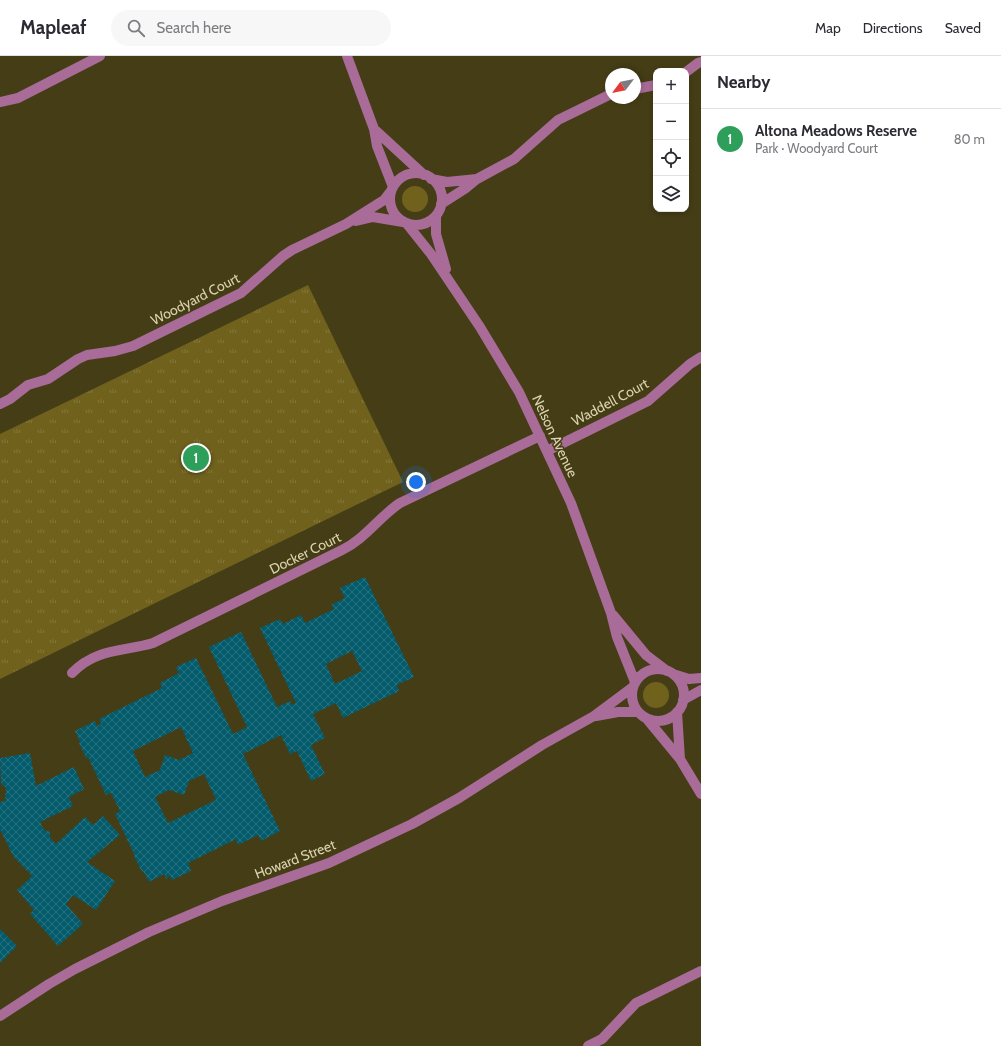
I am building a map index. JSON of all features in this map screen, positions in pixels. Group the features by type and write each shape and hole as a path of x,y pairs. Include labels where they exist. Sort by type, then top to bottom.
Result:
{"street":[{"path":"0,102 18,98 100,56"},
{"path":"347,56 374,129 377,146 392,189"},
{"path":"689,70 699,63"},
{"path":"641,88 653,86"},
{"path":"441,204 477,179 514,159 558,120 605,97"},
{"path":"374,129 428,177 436,183 442,196 441,204 436,216 430,221 415,225 405,223 396,216 390,199 392,189 404,176 417,173 428,177 448,182 477,179"},
{"name":"Woodyard Court","path":"0,404 10,399 28,385 48,379 78,359 133,346 241,293 283,256 292,250 346,224 384,200 392,189"},
{"name":"Nelson Avenue","path":"436,216 436,234 439,249 450,283"},
{"name":"Woodyard Court","path":"346,224 373,217 405,223"},
{"name":"Nelson Avenue","path":"405,223 431,254 480,327 519,392 571,503 611,613 617,637 634,684"},
{"name":"Waddell Court","path":"547,451 648,401 690,364 701,357"},
{"name":"Docker Court","path":"72,672 86,660 96,656 108,652 153,643 342,550 357,541 386,513 400,503 540,436"},
{"name":"Nelson Avenue","path":"611,613 646,655 670,673"},
{"path":"701,678 689,679 660,669 652,670 640,677 634,684 632,700 638,712 647,719 680,759 701,794"},
{"path":"670,673 681,686 683,700"},
{"name":"Howard Street","path":"0,1016 62,977 109,951 149,932 222,901 329,863 412,824 459,798 542,745 594,716 634,684"},
{"path":"647,719 655,721 664,720 671,717 677,712 683,700 701,690"},
{"name":"Howard Street","path":"594,716 618,712 638,712"},
{"path":"677,712 680,759"},
{"path":"588,1046 602,1039 636,1003 701,970"}],"green space":[{"path":"415,186 424,190 428,199 424,208 415,212 406,208 402,199 406,190"},
{"path":"308,285 403,482 0,679 0,434"},
{"path":"656,682 665,686 669,695 665,704 656,708 647,704 643,695 647,686"}],"building":[{"path":"365,577 414,677 397,685 399,691 343,718 336,703 313,714 325,738 311,745 325,774 311,781 297,751 290,754 281,735 243,754 280,831 261,841 258,835 238,845 236,839 188,863 191,871 172,880 170,876 166,879 164,874 149,882 134,856 115,814 120,811 111,793 106,795 88,757 86,758 75,731 95,721 97,726 101,724 99,719 162,688 160,683 179,673 176,667 196,658 233,734 247,727 209,647 241,632 277,707 290,701 292,705 296,703 260,628 280,619 283,624 301,615 305,623 334,609 331,605 345,598 340,588","holes":["352,651 362,671 335,684 326,664","181,727 193,753 179,760 165,755 160,770 145,777 133,751","204,774 216,800 168,823 155,797 169,790 184,795 189,781"]},
{"path":"30,753 36,786 74,767 84,789 69,797 73,806 40,822 44,830 50,832 50,838 56,844 85,817 93,825 103,816 120,835 87,862 115,881 96,910 73,895 66,904 83,924 58,946 30,914 34,910 17,890 32,876 13,856 0,831 0,802 5,801 6,788 1,784 0,758"},
{"path":"0,929 17,946 0,963"}],"place":[{"name":"Altona Meadows Reserve","path":"196,458"}]}
